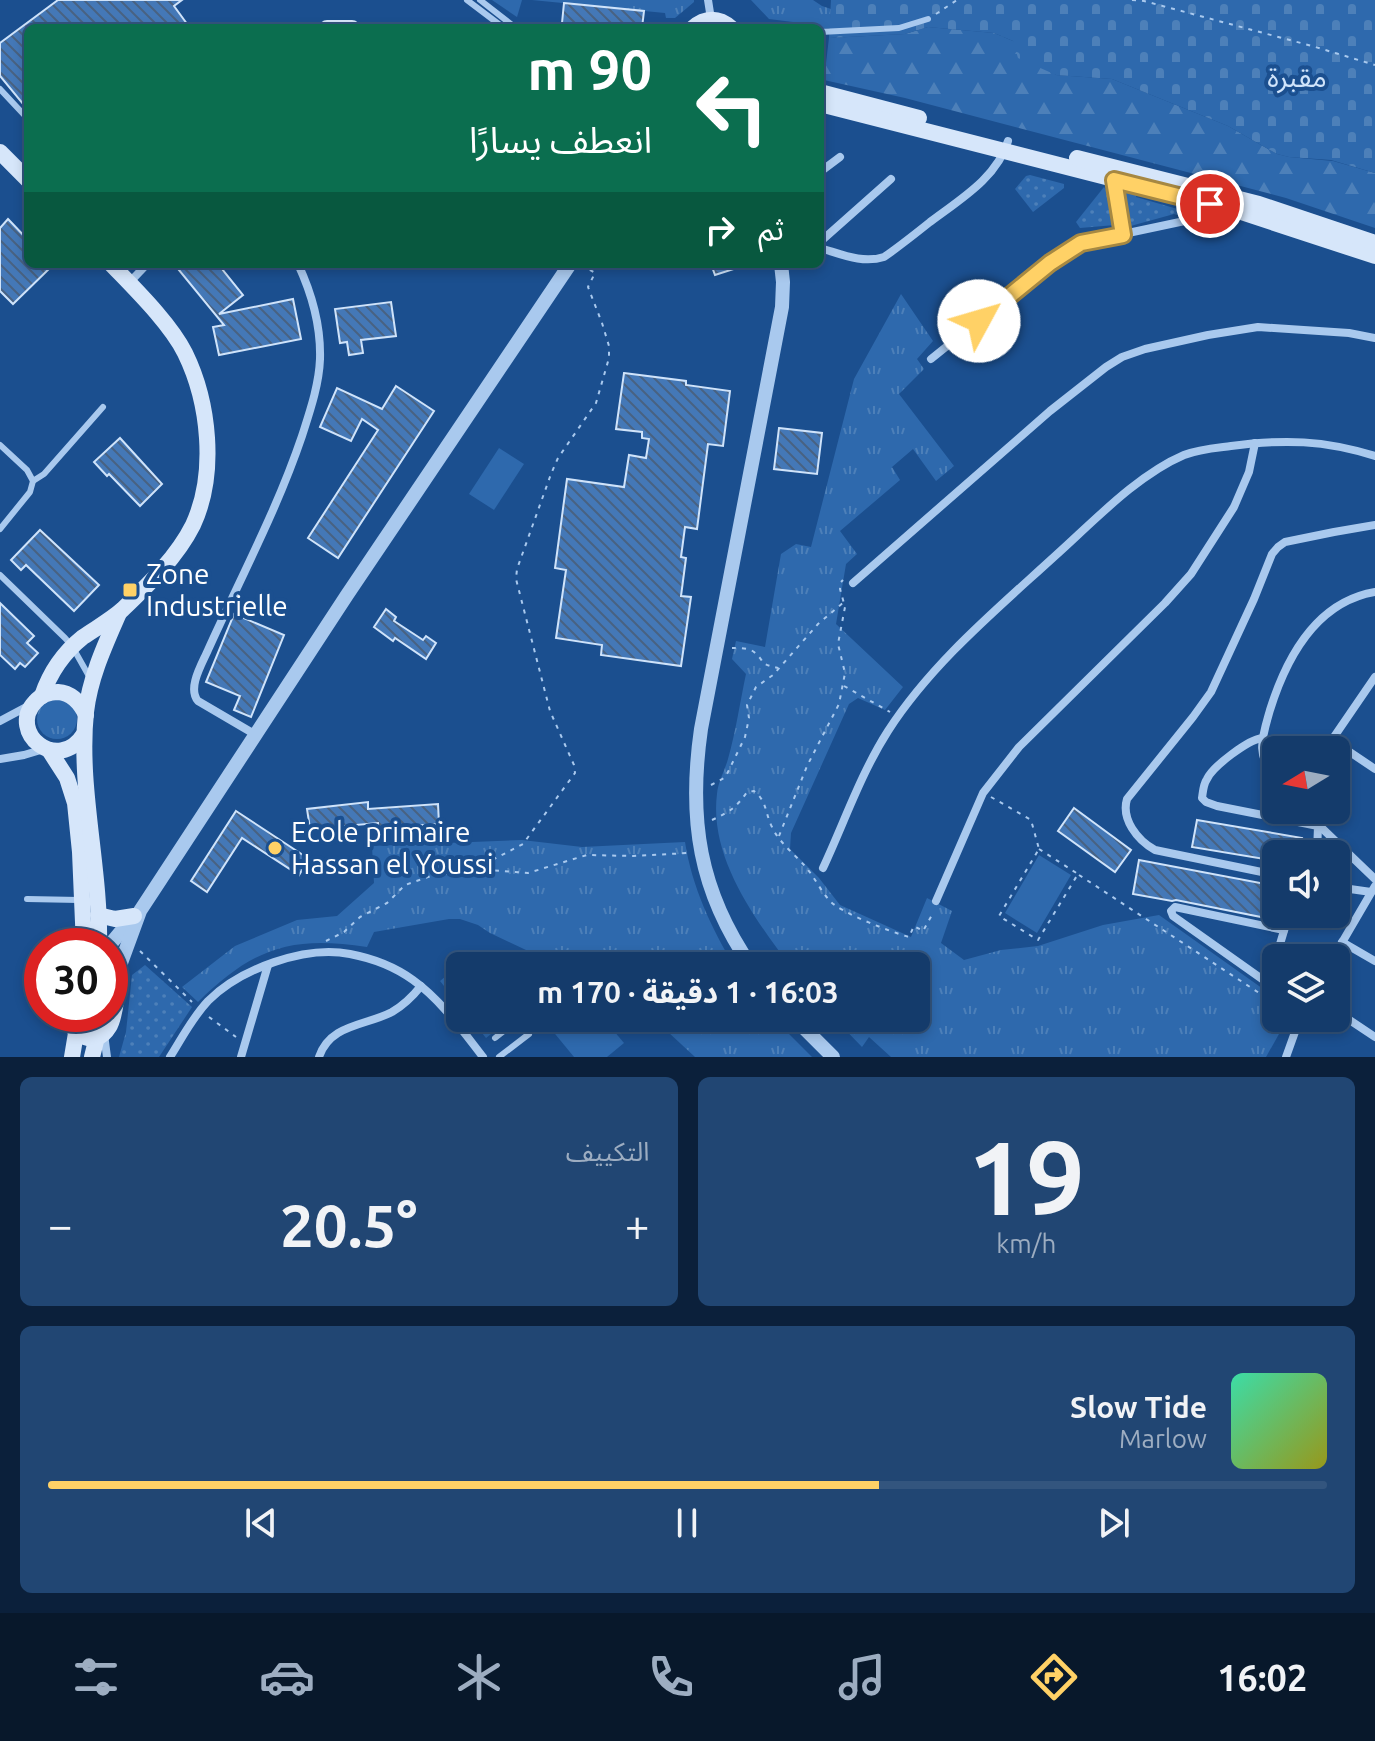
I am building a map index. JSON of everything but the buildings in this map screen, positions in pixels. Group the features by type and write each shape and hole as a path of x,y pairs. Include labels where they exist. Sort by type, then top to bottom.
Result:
{"main road":[{"path":"698,24 711,19 726,24"},
{"path":"824,93 1114,180 1235,210 1375,256"},
{"path":"824,105 1259,204 1375,243"},
{"path":"0,153 24,176"},
{"path":"84,928 75,803 67,778 31,736 29,710 72,646 120,612 175,553 193,524 202,495 207,461 207,429 201,391 184,350 159,316 115,268"},
{"path":"98,928 84,734 92,681 120,612"},
{"path":"38,699 50,693 68,694 76,699 86,715"},
{"path":"46,750 66,750 84,734"},
{"path":"98,915 115,919 137,914"},
{"path":"92,1057 103,1032"},
{"path":"72,1057 76,1033 85,1038 100,1036"}],"street":[{"path":"708,0 711,19"},
{"path":"824,249 869,261 884,257 977,186 993,169 1007,146"},
{"path":"824,169 840,157"},
{"path":"824,238 891,179"},
{"path":"1114,180 1123,235"},
{"path":"931,359 1050,263 1081,243 1235,210"},
{"path":"129,283 143,268"},
{"path":"256,735 198,701 194,698 193,688 289,475 313,402 320,359 317,317 300,268"},
{"path":"125,928 567,268"},
{"path":"742,952 716,903 701,852 696,793 700,739 782,307 781,268"},
{"path":"853,583 1050,411 1122,357 1145,349 1258,327 1349,333 1375,338"},
{"path":"823,868 867,769 897,716 958,646 1142,479 1187,454 1255,443 1318,442 1375,456"},
{"path":"936,901 983,793 1019,747 1191,574 1239,497 1249,472 1255,443"},
{"path":"1262,872 1155,850 1127,822 1124,807 1127,799 1211,692 1272,554 1278,547 1285,542 1375,525"},
{"path":"1263,736 1278,687 1292,656 1305,637 1340,604 1375,592"},
{"path":"1335,736 1375,677"},
{"path":"0,721 38,699"},
{"path":"1262,738 1247,743 1207,777 1202,798 1217,806 1262,815"},
{"path":"0,759 46,750"},
{"path":"1350,752 1375,769"},
{"path":"1308,824 1318,826 1375,879"},
{"path":"1318,826 1318,840"},
{"path":"1350,888 1373,889 1342,942 1375,961"},
{"path":"1262,980 1173,916 1172,908 1284,930 1280,944"},
{"path":"128,940 137,914"},
{"path":"170,1057 191,1021 230,983 284,960 316,954 348,953 397,971 421,986 443,1007 483,1057"},
{"path":"241,1057 268,965"},
{"path":"319,1057 329,1038 391,1012 404,1004 421,986"},
{"path":"1350,1020 1375,1037"},
{"path":"808,1032 833,1057"},
{"path":"1286,1057 1295,1032"},
{"path":"100,1036 107,1057"}],"lane":[{"path":"467,0 499,24"},
{"path":"480,0 511,24"},
{"path":"824,32 899,28 928,19"},
{"path":"0,89 24,115"},
{"path":"0,529 30,492 33,481 44,474 103,407"},
{"path":"0,445 27,470 33,481"},
{"path":"0,575 72,646 92,681"},
{"path":"27,899 83,900"},
{"path":"495,1038 502,1032"},
{"path":"514,1032 521,1040"},
{"path":"499,1057 529,1034"}],"path":[{"path":"928,19 957,0"},
{"path":"1132,0 1375,65"},
{"path":"475,869 523,844 575,773 546,698 517,589 516,574 551,474 558,458 596,403 609,358 609,346 588,287 595,273 587,268"},
{"path":"779,837 807,766 835,713 845,669 838,644 844,602 840,589 841,582 846,579 853,583"},
{"path":"696,793 727,774 745,737 748,703 758,685 769,678 818,624 844,602"},
{"path":"717,646 750,650 763,664 779,668"},
{"path":"843,685 897,716"},
{"path":"697,826 731,811 747,792 754,791 763,799 772,827 809,870 830,901 860,919 909,937 914,926 923,931 936,901"},
{"path":"983,793 1031,820 1039,849 1262,995"},
{"path":"1039,849 999,916 1038,940 1078,874"},
{"path":"316,954 328,939 387,903 405,885 431,876 475,869 528,873 587,855 701,852"},
{"path":"128,940 200,1010 245,1043"}],"green space":[{"path":"492,0 522,0 517,17"},
{"path":"532,0 694,2 675,18 666,18 665,13"},
{"path":"751,0 813,0 831,9 830,28 824,29 824,24 769,19"},
{"name":"مقبرة","path":"831,0 1375,0 1375,173 1331,160 1277,154 1228,126 1112,79 1056,75 1018,58 1013,41 994,33 928,27 905,34 829,38"},
{"path":"928,27 994,33 1013,41 1056,75 1112,79 1228,126 1277,154 1333,161 1375,173 1375,228 1286,198 905,98 824,80 829,38 905,34"},
{"path":"1030,175 1064,184 1064,188 1033,212 1015,189"},
{"path":"1104,187 1109,193 1115,225 1080,228 1076,222"},
{"path":"1122,189 1137,193 1136,197 1181,210 1195,205 1203,209 1201,214 1187,218 1174,214 1127,227"},
{"path":"901,294 933,341 917,359 924,369 899,394 954,466 936,481 913,449 892,467 900,480 840,531 857,554 846,564 836,624 903,687 885,710 858,698 849,704 791,833 790,849 840,905 911,937 927,898 952,911 941,943 964,960 1001,950 1038,946 1103,925 1159,915 1262,988 1262,1032 1280,1032 1266,1057 891,1057 869,1037 862,1047 848,1032 930,1032 930,952 780,952 749,908 727,864 716,818 718,790 731,748 746,674 732,659 736,641 765,647 781,554 796,544 811,547 854,379"},
{"path":"499,448 524,464 494,510 469,494"},
{"path":"57,699 71,705 77,719 71,733 57,739 43,733 37,719 43,705"},
{"path":"522,840 582,847 685,842 692,875 727,952 530,952 478,925 449,919 374,932 367,947 316,943 275,950 237,969 198,1002 182,987 235,946 297,920 337,916 374,883 372,846"},
{"path":"1039,855 1071,875 1037,933 1005,913"},
{"path":"145,965 192,1007 159,1057 119,1057 128,1032 132,975"},
{"path":"553,1032 615,1032 624,1043 607,1057 574,1057"},
{"path":"668,1032 787,1032 812,1057 695,1057"}],"place":[{"name":"Zone Industrielle","path":"130,590"},
{"name":"Ecole primaire Hassan el Youssi","path":"275,848"}],"route":[{"path":"979,321 1050,263 1081,243 1123,235 1114,180 1210,204"}]}
